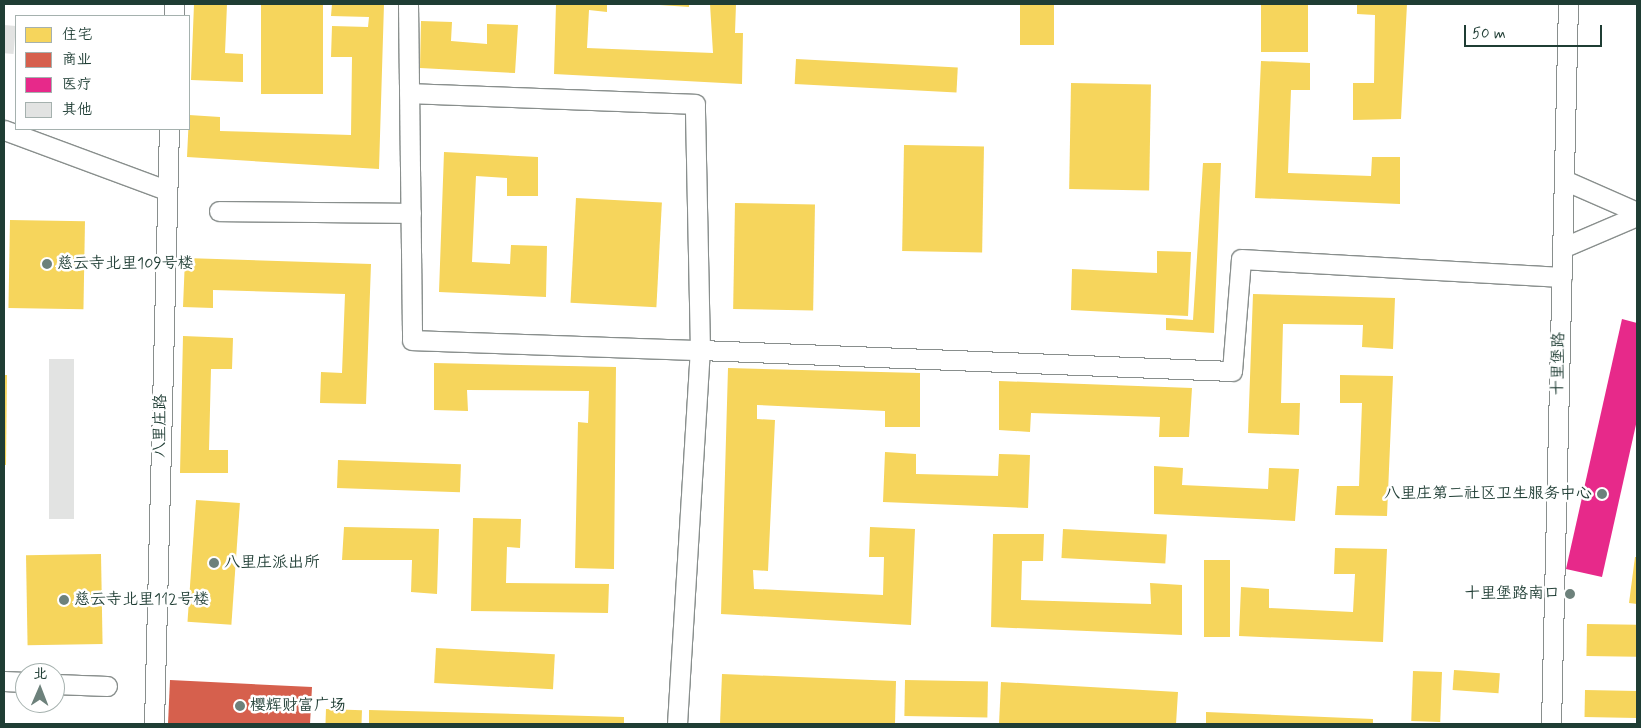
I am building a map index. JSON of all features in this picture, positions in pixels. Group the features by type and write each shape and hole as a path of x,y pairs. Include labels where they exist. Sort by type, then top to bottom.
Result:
{"street":[{"path":"408,4 412,340 1232,371 1241,259 1561,277"},
{"name":"十里堡路","path":"1551,724 1556,594 1568,4"},
{"path":"410,93 695,104 700,350 677,724"},
{"path":"4,130 166,190"},
{"name":"八里庄路","path":"154,724 169,130"},
{"path":"1564,180 1637,212"},
{"path":"220,211 411,213"},
{"path":"1562,248 1637,216"},
{"path":"65,684 107,686"}],"building: 住宅":[{"path":"194,4 227,4 225,53 243,54 243,82 191,80"},
{"path":"261,4 323,4 323,94 261,94"},
{"path":"332,4 384,4 379,169 187,157 190,115 220,117 220,131 351,135 352,57 331,57 332,26 368,27 369,17 331,16"},
{"path":"556,4 607,4 607,12 589,10 587,48 713,53 710,4 736,4 735,33 743,33 742,84 554,74"},
{"path":"645,4 689,4 689,7"},
{"path":"1020,4 1054,4 1054,45 1020,45"},
{"path":"1261,4 1308,4 1308,52 1261,52"},
{"path":"1357,4 1407,4 1401,119 1353,120 1353,83 1374,83 1375,15 1357,14"},
{"path":"421,21 452,22 451,41 487,44 487,24 518,25 515,73 420,68"},
{"path":"796,59 958,67 956,92 795,84"},
{"path":"1261,61 1310,63 1310,90 1291,90 1288,173 1371,176 1372,157 1400,157 1400,204 1255,198"},
{"path":"1071,83 1151,84 1149,190 1069,189"},
{"path":"904,145 984,146 982,252 902,251"},
{"path":"444,152 538,157 538,196 507,196 507,178 476,176 472,262 510,264 511,245 547,246 546,297 439,292"},
{"path":"1203,163 1221,163 1214,333 1166,330 1166,318 1193,320"},
{"path":"576,198 662,203 656,307 571,303"},
{"path":"735,203 815,204 813,310 733,309"},
{"name":"慈云寺北里109号楼","path":"10,220 85,221 83,309 8,308"},
{"path":"1157,251 1191,252 1188,316 1071,310 1072,269 1157,273"},
{"path":"185,258 371,264 366,404 320,403 321,372 342,373 345,294 213,290 213,308 183,307"},
{"path":"1253,294 1395,298 1393,349 1362,347 1363,325 1283,324 1281,403 1300,403 1299,435 1248,433"},
{"path":"183,336 233,338 232,369 211,369 209,450 228,450 228,473 180,473"},
{"path":"434,363 616,367 614,569 575,568 578,422 588,423 589,391 467,390 468,411 434,410"},
{"path":"728,368 920,373 920,427 885,427 885,411 757,405 757,419 775,420 768,571 753,570 754,589 883,595 884,557 869,557 870,527 915,529 911,625 721,614"},
{"path":"4,375 7,375 6,465 4,465"},
{"path":"1340,375 1393,376 1387,516 1335,515 1337,486 1359,486 1362,403 1340,403"},
{"path":"999,381 1192,388 1189,437 1159,437 1160,417 1031,413 1030,432 999,430"},
{"path":"885,452 916,454 916,474 998,476 999,454 1030,455 1028,508 883,502"},
{"path":"338,460 461,464 460,492 337,488"},
{"path":"1154,466 1183,468 1182,485 1268,489 1269,468 1299,469 1295,521 1154,514"},
{"name":"八里庄派出所","path":"196,500 240,503 231,625 187,622"},
{"path":"473,518 521,519 520,548 507,547 506,583 609,584 608,613 471,611"},
{"path":"344,527 439,529 437,594 411,592 412,560 342,560"},
{"path":"1063,529 1167,534 1165,563 1061,558"},
{"path":"993,534 1044,534 1043,561 1022,561 1021,600 1151,604 1150,583 1182,585 1182,635 991,627"},
{"path":"1335,548 1387,549 1383,642 1239,636 1241,587 1269,589 1269,608 1353,612 1355,574 1334,574"},
{"name":"慈云寺北里112号楼","path":"101,554 103,644 28,645 26,555"},
{"path":"1635,557 1637,557 1637,604 1629,603"},
{"path":"1204,560 1230,560 1230,637 1204,637"},
{"path":"1587,624 1637,625 1636,657 1586,656"},
{"path":"436,648 555,654 553,689 434,683"},
{"path":"1454,670 1500,673 1498,693 1453,690"},
{"path":"1413,671 1442,672 1440,722 1411,721"},
{"path":"722,674 896,681 895,724 720,724"},
{"path":"905,680 988,681 987,717 904,716"},
{"path":"1001,682 1178,692 1176,724 999,724"},
{"path":"1585,690 1637,691 1637,718 1585,717"},
{"path":"326,709 362,710 361,724 325,724"},
{"path":"369,710 624,717 624,724 369,724"},
{"path":"1206,712 1373,719 1373,724 1206,724"}],"building: 商业":[{"name":"樱辉财富广场","path":"170,680 312,687 310,724 168,724"}],"building: 医疗":[{"name":"八里庄第二社区卫生服务中心","path":"1622,319 1637,323 1637,420 1602,577 1566,569"}],"building: 其他":[{"path":"4,25 15,26 14,54 4,53"},
{"path":"49,359 74,359 74,519 49,519"}],"place":[{"name":"慈云寺北里109号楼","path":"47,264"},
{"name":"八里庄第二社区卫生服务中心","path":"1602,494"},
{"name":"八里庄派出所","path":"214,563"},
{"name":"十里堡路南口","path":"1570,594"},
{"name":"慈云寺北里112号楼","path":"64,600"},
{"name":"樱辉财富广场","path":"240,706"}]}
